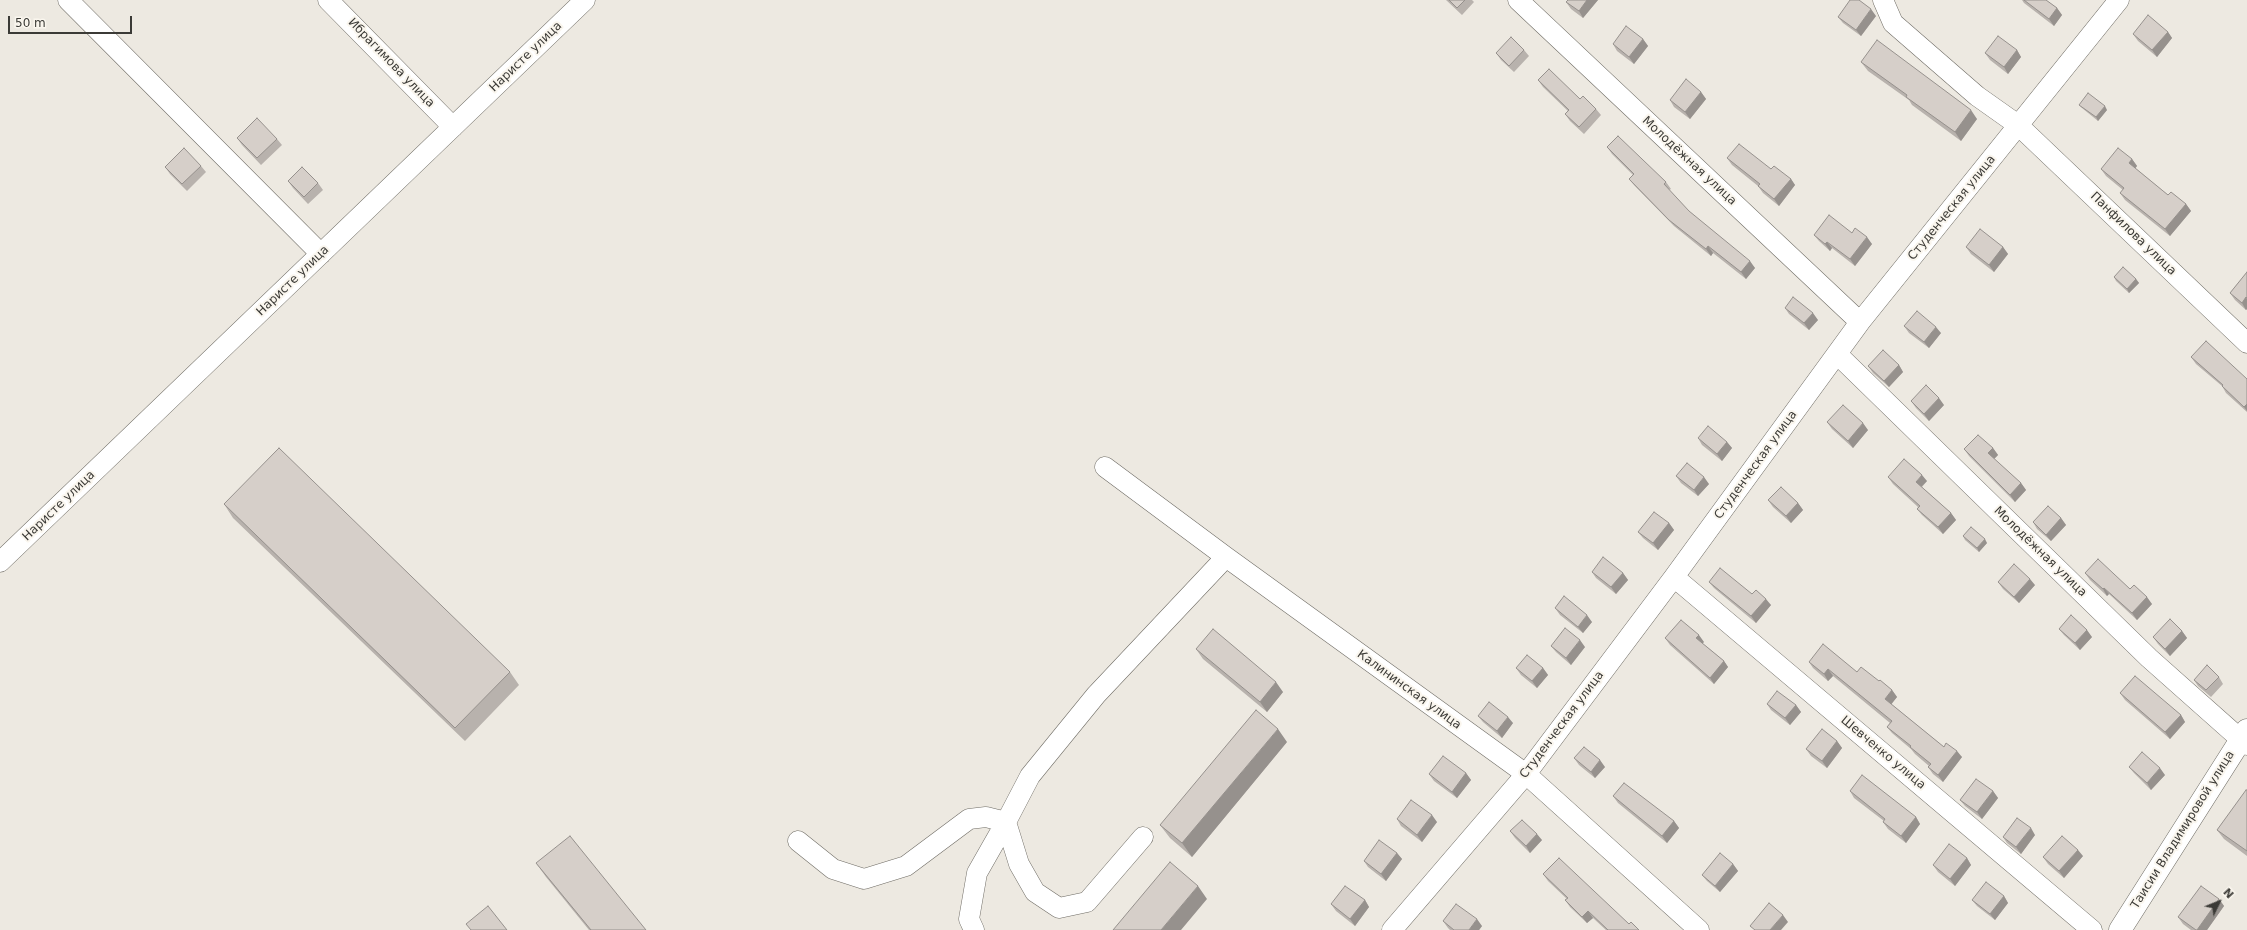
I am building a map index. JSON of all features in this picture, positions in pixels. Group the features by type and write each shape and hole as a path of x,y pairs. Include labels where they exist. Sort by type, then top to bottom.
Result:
{"street":[{"path":"68,0 321,254"},
{"name":"Ибрагимова улица","path":"328,0 453,127"},
{"name":"Наристе улица","path":"0,562 585,0"},
{"name":"Молодёжная улица","path":"1518,0 1860,322"},
{"name":"Панфилова улица","path":"1883,0 1893,23 1977,96 2018,125 2247,343"},
{"name":"Студенческая улица","path":"1392,930 1526,774 1674,577 1860,322 2119,0"},
{"name":"Молодёжная улица","path":"1837,354 2149,658 2245,738"},
{"name":"Калининская улица","path":"1105,467 1226,557 1526,774 1699,930"},
{"path":"974,930 969,918 977,872 1006,822 1030,776 1096,695 1226,557"},
{"name":"Шевченко улица","path":"1674,577 2092,930"},
{"name":"Таисии Владимировой улица","path":"2120,930 2245,738"},
{"path":"798,841 833,869 864,879 906,866 970,819 986,817 1006,822"},
{"path":"1006,822 1019,864 1035,892 1059,908 1087,902 1143,837"}],"building":[{"path":"1449,0 1465,0 1457,8"},
{"path":"1568,0 1587,0 1579,11 1566,2"},
{"path":"1850,0 1859,0 1871,9 1856,30 1838,17"},
{"path":"2024,0 2046,0 2057,8 2049,19"},
{"path":"2148,15 2168,32 2152,50 2133,34"},
{"path":"1626,26 1643,39 1629,57 1613,44"},
{"path":"1998,36 2017,50 2004,67 1985,53"},
{"path":"1511,37 1524,50 1509,66 1496,53"},
{"path":"1877,40 1971,110 1955,132 1861,62"},
{"path":"1549,69 1580,99 1583,96 1596,109 1579,127 1565,114 1569,110 1538,80"},
{"path":"1686,79 1701,92 1685,112 1670,100"},
{"path":"2088,93 2105,106 2096,117 2079,105"},
{"path":"257,118 277,139 257,158 237,138"},
{"path":"1618,136 1666,182 1664,184 1689,211 1750,261 1741,272 1708,246 1706,249 1669,220 1629,179 1634,174 1607,147"},
{"path":"1739,144 1771,169 1774,166 1791,179 1774,199 1758,186 1760,184 1727,158"},
{"path":"184,148 201,166 182,184 165,167"},
{"path":"2118,148 2132,159 2129,163 2168,195 2171,192 2186,204 2165,229 2120,193 2124,188 2101,169"},
{"path":"302,167 318,183 304,197 288,181"},
{"path":"1829,215 1852,233 1855,228 1867,237 1850,259 1827,242 1825,244 1814,235"},
{"path":"1980,229 2003,247 1989,265 1966,247"},
{"path":"2123,267 2136,279 2127,289 2114,277"},
{"path":"2247,272 2247,298 2246,297 2242,303 2230,293"},
{"path":"1793,297 1813,313 1804,323 1785,308"},
{"path":"1917,311 1936,327 1924,342 1904,326"},
{"path":"2206,341 2247,379 2247,404 2244,407 2222,386 2223,385 2191,357"},
{"path":"1883,350 1899,365 1884,381 1868,366"},
{"path":"1926,385 1939,398 1924,414 1911,401"},
{"path":"1843,405 1863,423 1848,441 1827,422"},
{"path":"1708,426 1727,442 1717,454 1698,438"},
{"path":"1978,435 1993,448 1988,453 2021,483 2010,495 1964,449"},
{"path":"279,448 510,672 455,728 224,504"},
{"path":"1904,459 1922,475 1916,482 1951,513 1938,527 1917,509 1920,506 1888,477"},
{"path":"1687,463 1704,477 1694,490 1676,476"},
{"path":"1781,487 1798,503 1786,516 1768,500"},
{"path":"2048,506 2061,518 2046,535 2033,522"},
{"path":"1654,512 1669,523 1653,543 1638,532"},
{"path":"1971,527 1985,539 1977,548 1963,536"},
{"path":"1603,557 1623,573 1611,587 1592,572"},
{"path":"2098,559 2130,589 2134,585 2147,597 2132,613 2085,573"},
{"path":"2014,564 2030,579 2014,597 1998,582"},
{"path":"1720,568 1752,594 1756,590 1766,599 1751,616 1709,582"},
{"path":"1564,596 1587,615 1578,627 1555,608"},
{"path":"2071,615 2087,630 2075,643 2059,629"},
{"path":"2170,619 2182,631 2165,649 2153,637"},
{"path":"1681,620 1699,635 1696,638 1724,661 1710,678 1665,638"},
{"path":"1565,628 1580,640 1566,658 1551,646"},
{"path":"1213,629 1276,682 1260,702 1196,649"},
{"path":"1823,644 1857,672 1861,667 1879,681 1880,680 1892,690 1885,699 1944,747 1946,743 1957,751 1938,775 1928,767 1931,764 1887,727 1892,721 1828,669 1824,674 1809,662"},
{"path":"1527,655 1543,668 1532,681 1516,668"},
{"path":"2207,665 2219,677 2206,690 2194,680"},
{"path":"2135,676 2181,715 2165,732 2120,693"},
{"path":"1777,691 1796,705 1785,718 1767,704"},
{"path":"1489,702 1508,717 1497,731 1478,716"},
{"path":"1256,710 1278,729 1182,843 1160,825"},
{"path":"1822,729 1837,741 1822,761 1806,749"},
{"path":"1584,747 1600,760 1591,772 1574,758"},
{"path":"2142,752 2160,768 2147,783 2129,767"},
{"path":"1443,756 1466,773 1452,792 1429,774"},
{"path":"1862,775 1916,817 1901,836 1883,822 1885,819 1850,791"},
{"path":"1976,779 1993,791 1977,812 1960,800"},
{"path":"1624,783 1674,821 1662,836 1613,796"},
{"path":"2247,790 2247,851 2217,830"},
{"path":"1411,800 1432,815 1417,835 1397,819"},
{"path":"2017,818 2031,828 2016,847 2003,837"},
{"path":"1522,820 1537,834 1526,846 1510,831"},
{"path":"570,836 646,930 591,930 536,863"},
{"path":"2062,836 2078,850 2059,871 2043,857"},
{"path":"1379,840 1397,853 1381,874 1364,861"},
{"path":"1949,844 1967,858 1950,879 1933,865"},
{"path":"1720,853 1733,864 1715,886 1702,875"},
{"path":"1559,858 1629,924 1631,922 1639,930 1608,930 1588,911 1582,917 1565,900 1568,898 1543,874"},
{"path":"1170,862 1198,886 1161,930 1113,930"},
{"path":"1986,882 2004,896 1990,914 1972,900"},
{"path":"1345,886 1365,900 1350,919 1331,904"},
{"path":"2201,886 2219,899 2196,930 2178,917"},
{"path":"1769,903 1783,915 1770,930 1755,930 1750,926"},
{"path":"1456,904 1477,919 1469,930 1454,930 1443,921"},
{"path":"488,906 507,930 471,930 466,924"}]}
